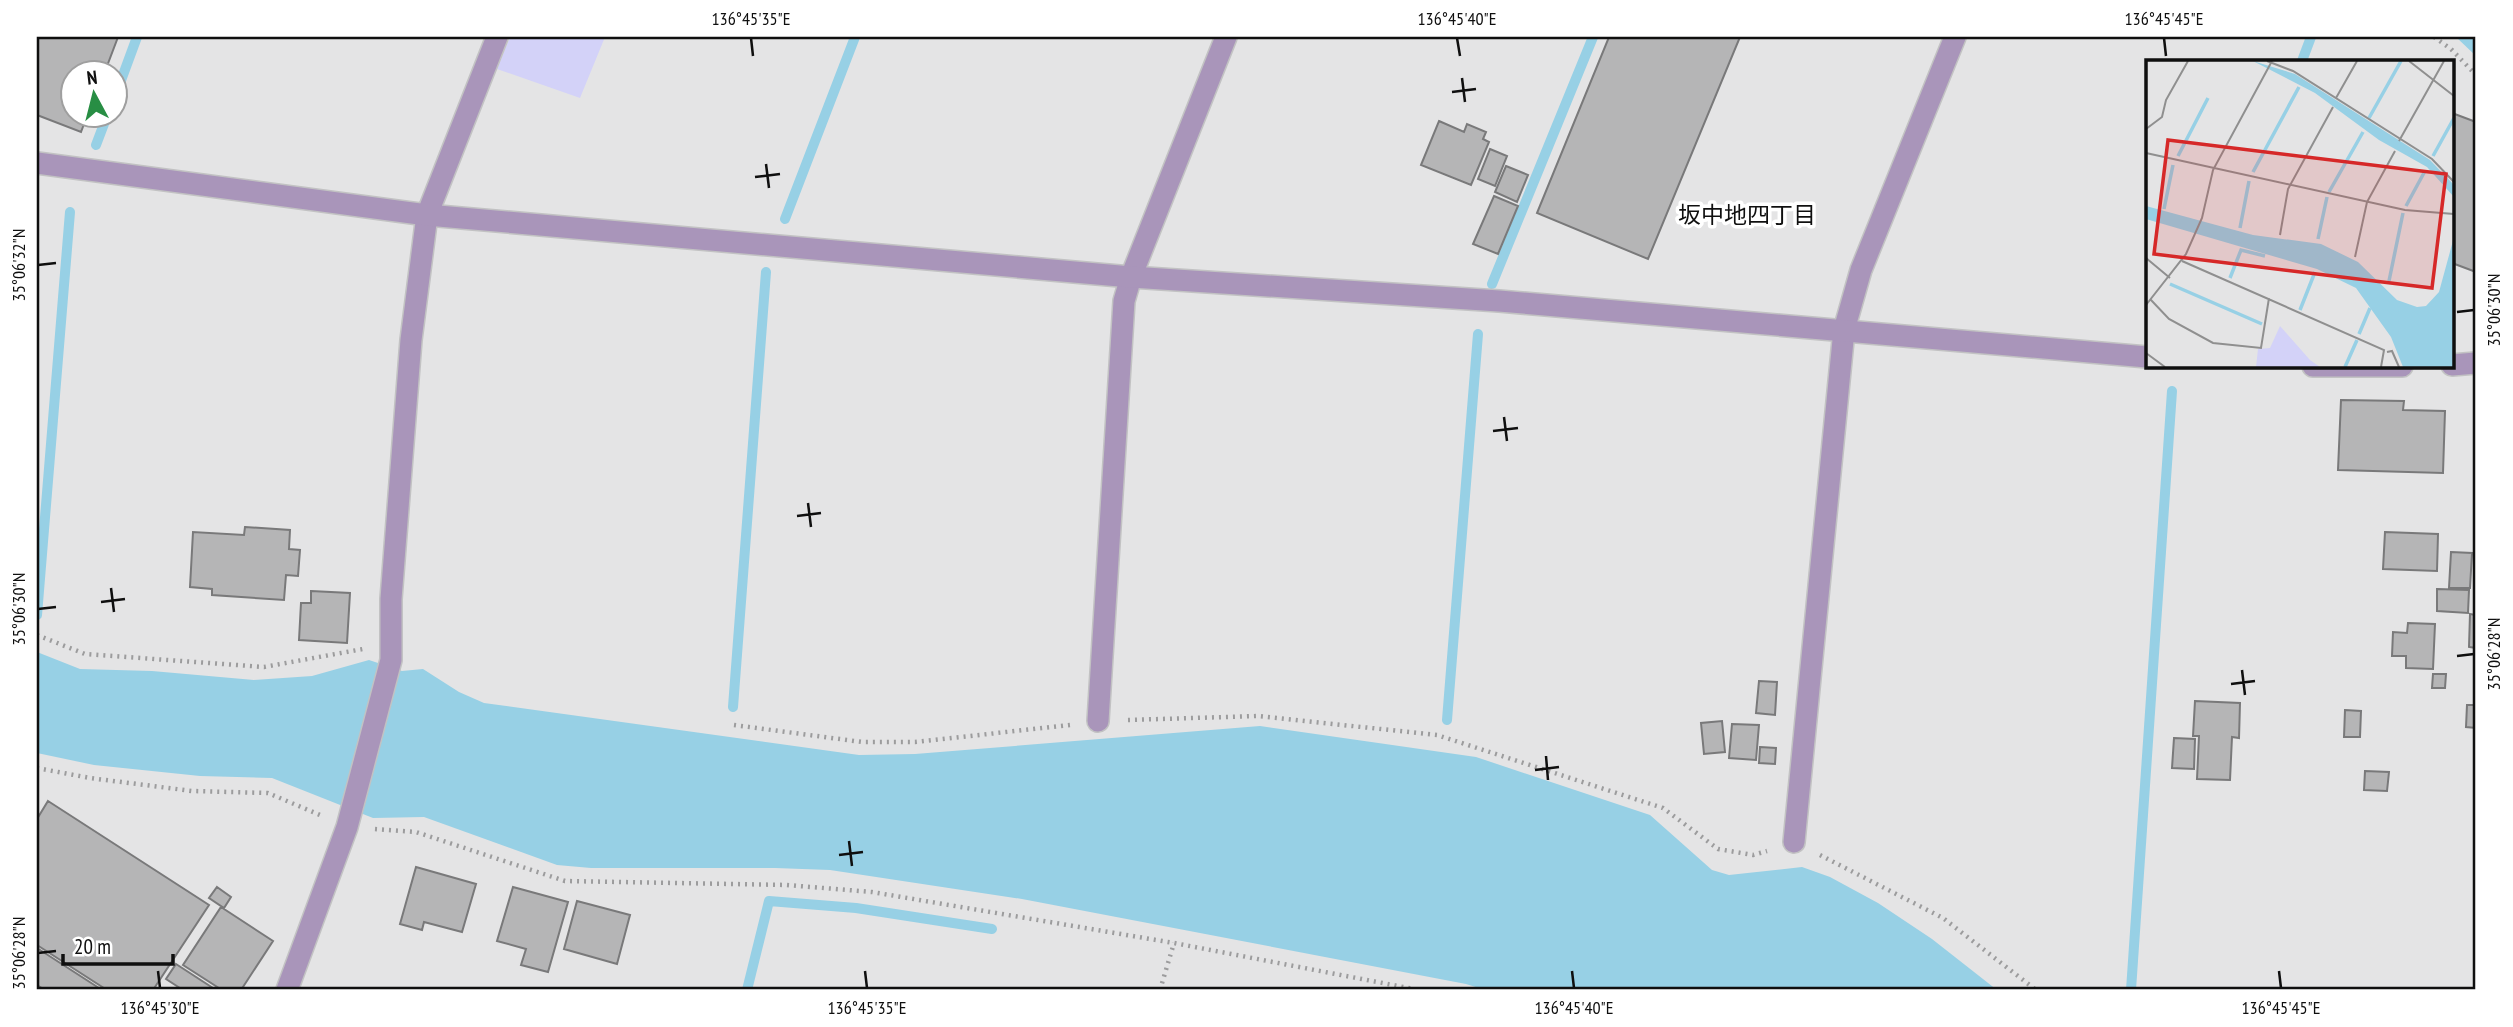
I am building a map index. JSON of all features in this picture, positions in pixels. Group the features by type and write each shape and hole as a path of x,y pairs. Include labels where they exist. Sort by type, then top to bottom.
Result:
{"street":[{"path":"287,990 346,827 391,653 391,599 411,340 427,215 497,37"},
{"path":"1098,722 1124,301 1131,276 1226,37"},
{"path":"1794,842 1844,330 1861,270 1955,37"},
{"path":"37,163 427,215 1131,276 1499,301 2146,357"},
{"path":"2454,365 2476,363"}],"path":[{"path":"2434,37 2451,49 2476,75"},
{"path":"37,635 85,654 264,667 360,649 391,653"},
{"path":"734,725 862,743 915,741 1098,722 1258,716 1437,735 1663,808 1718,849 1753,855 1794,842 1944,918 2036,990"},
{"path":"37,768 90,778 192,791 268,793 346,827 416,832 565,881 787,885 872,892 1174,943 1419,990"},
{"path":"1160,990 1174,943"}],"shaded area":[{"path":"510,37 605,37 580,98 497,69"},
{"path":"2456,37 2476,37 2476,56"},
{"path":"37,652 80,669 152,671 254,680 312,676 369,660 402,671 423,669 459,692 484,703 859,755 915,754 1260,726 1476,757 1650,815 1712,870 1729,875 1802,867 1830,877 1878,903 1932,939 1997,990 1485,990 1466,984 1022,899 830,870 591,868 557,865 424,817 373,818 272,778 200,776 94,765 37,753"}],"building":[{"path":"37,37 118,37 109,60 60,60 60,124 37,115"},
{"path":"1609,37 1740,37 1648,259 1537,213"},
{"path":"2454,114 2476,122 2476,272 2454,264"},
{"path":"1439,121 1464,132 1467,124 1486,132 1483,139 1489,142 1471,185 1421,165"},
{"path":"1490,149 1507,156 1495,186 1478,179"},
{"path":"1506,166 1528,175 1517,202 1495,192"},
{"path":"1494,196 1518,206 1498,254 1473,244"},
{"path":"2341,400 2404,401 2403,410 2445,411 2443,473 2338,470"},
{"path":"245,527 290,530 289,549 300,550 298,576 286,575 284,600 212,595 212,589 190,587 193,532 244,535"},
{"path":"2385,532 2438,534 2437,571 2383,569"},
{"path":"2451,552 2472,553 2470,588 2449,588"},
{"path":"2437,589 2469,590 2468,613 2437,611"},
{"path":"311,591 350,593 347,643 299,640 301,603 311,603"},
{"path":"2470,614 2476,615 2476,648 2469,647"},
{"path":"2408,623 2435,624 2433,669 2406,668 2406,656 2392,656 2393,632 2407,633"},
{"path":"2433,674 2446,674 2445,688 2432,688"},
{"path":"1759,681 1777,682 1775,715 1756,713"},
{"path":"2195,701 2240,703 2239,738 2232,737 2230,780 2197,779 2199,736 2193,736"},
{"path":"2467,705 2476,705 2476,728 2466,727"},
{"path":"2345,710 2361,711 2360,737 2344,737"},
{"path":"1722,721 1725,752 1704,754 1701,723"},
{"path":"1732,724 1759,725 1756,760 1729,758"},
{"path":"2174,738 2195,739 2194,769 2172,768"},
{"path":"1760,747 1776,748 1775,764 1759,763"},
{"path":"2365,771 2389,772 2387,791 2364,790"},
{"path":"48,801 209,905 153,990 107,990 37,945 37,819"},
{"path":"416,867 476,884 462,932 424,922 422,930 400,924"},
{"path":"217,887 231,897 224,908 209,898"},
{"path":"513,887 568,902 548,972 521,965 526,949 497,941"},
{"path":"577,901 630,915 617,964 564,949"},
{"path":"221,907 273,941 241,990 222,990 183,965"},
{"path":"37,948 102,990 45,990 37,985"},
{"path":"176,964 216,990 183,990 166,979"}],"waterway":[{"path":"129,60 137,37"},
{"path":"785,219 855,37"},
{"path":"1492,284 1593,37"},
{"path":"2302,60 2311,37"},
{"path":"96,145 102,130"},
{"path":"37,615 70,212"},
{"path":"733,707 766,272"},
{"path":"1447,720 1478,334"},
{"path":"2131,990 2172,391"},
{"path":"747,990 769,901 856,908 992,929"}],"district":[{"name":"坂中地四丁目","path":"1747,215"}]}
